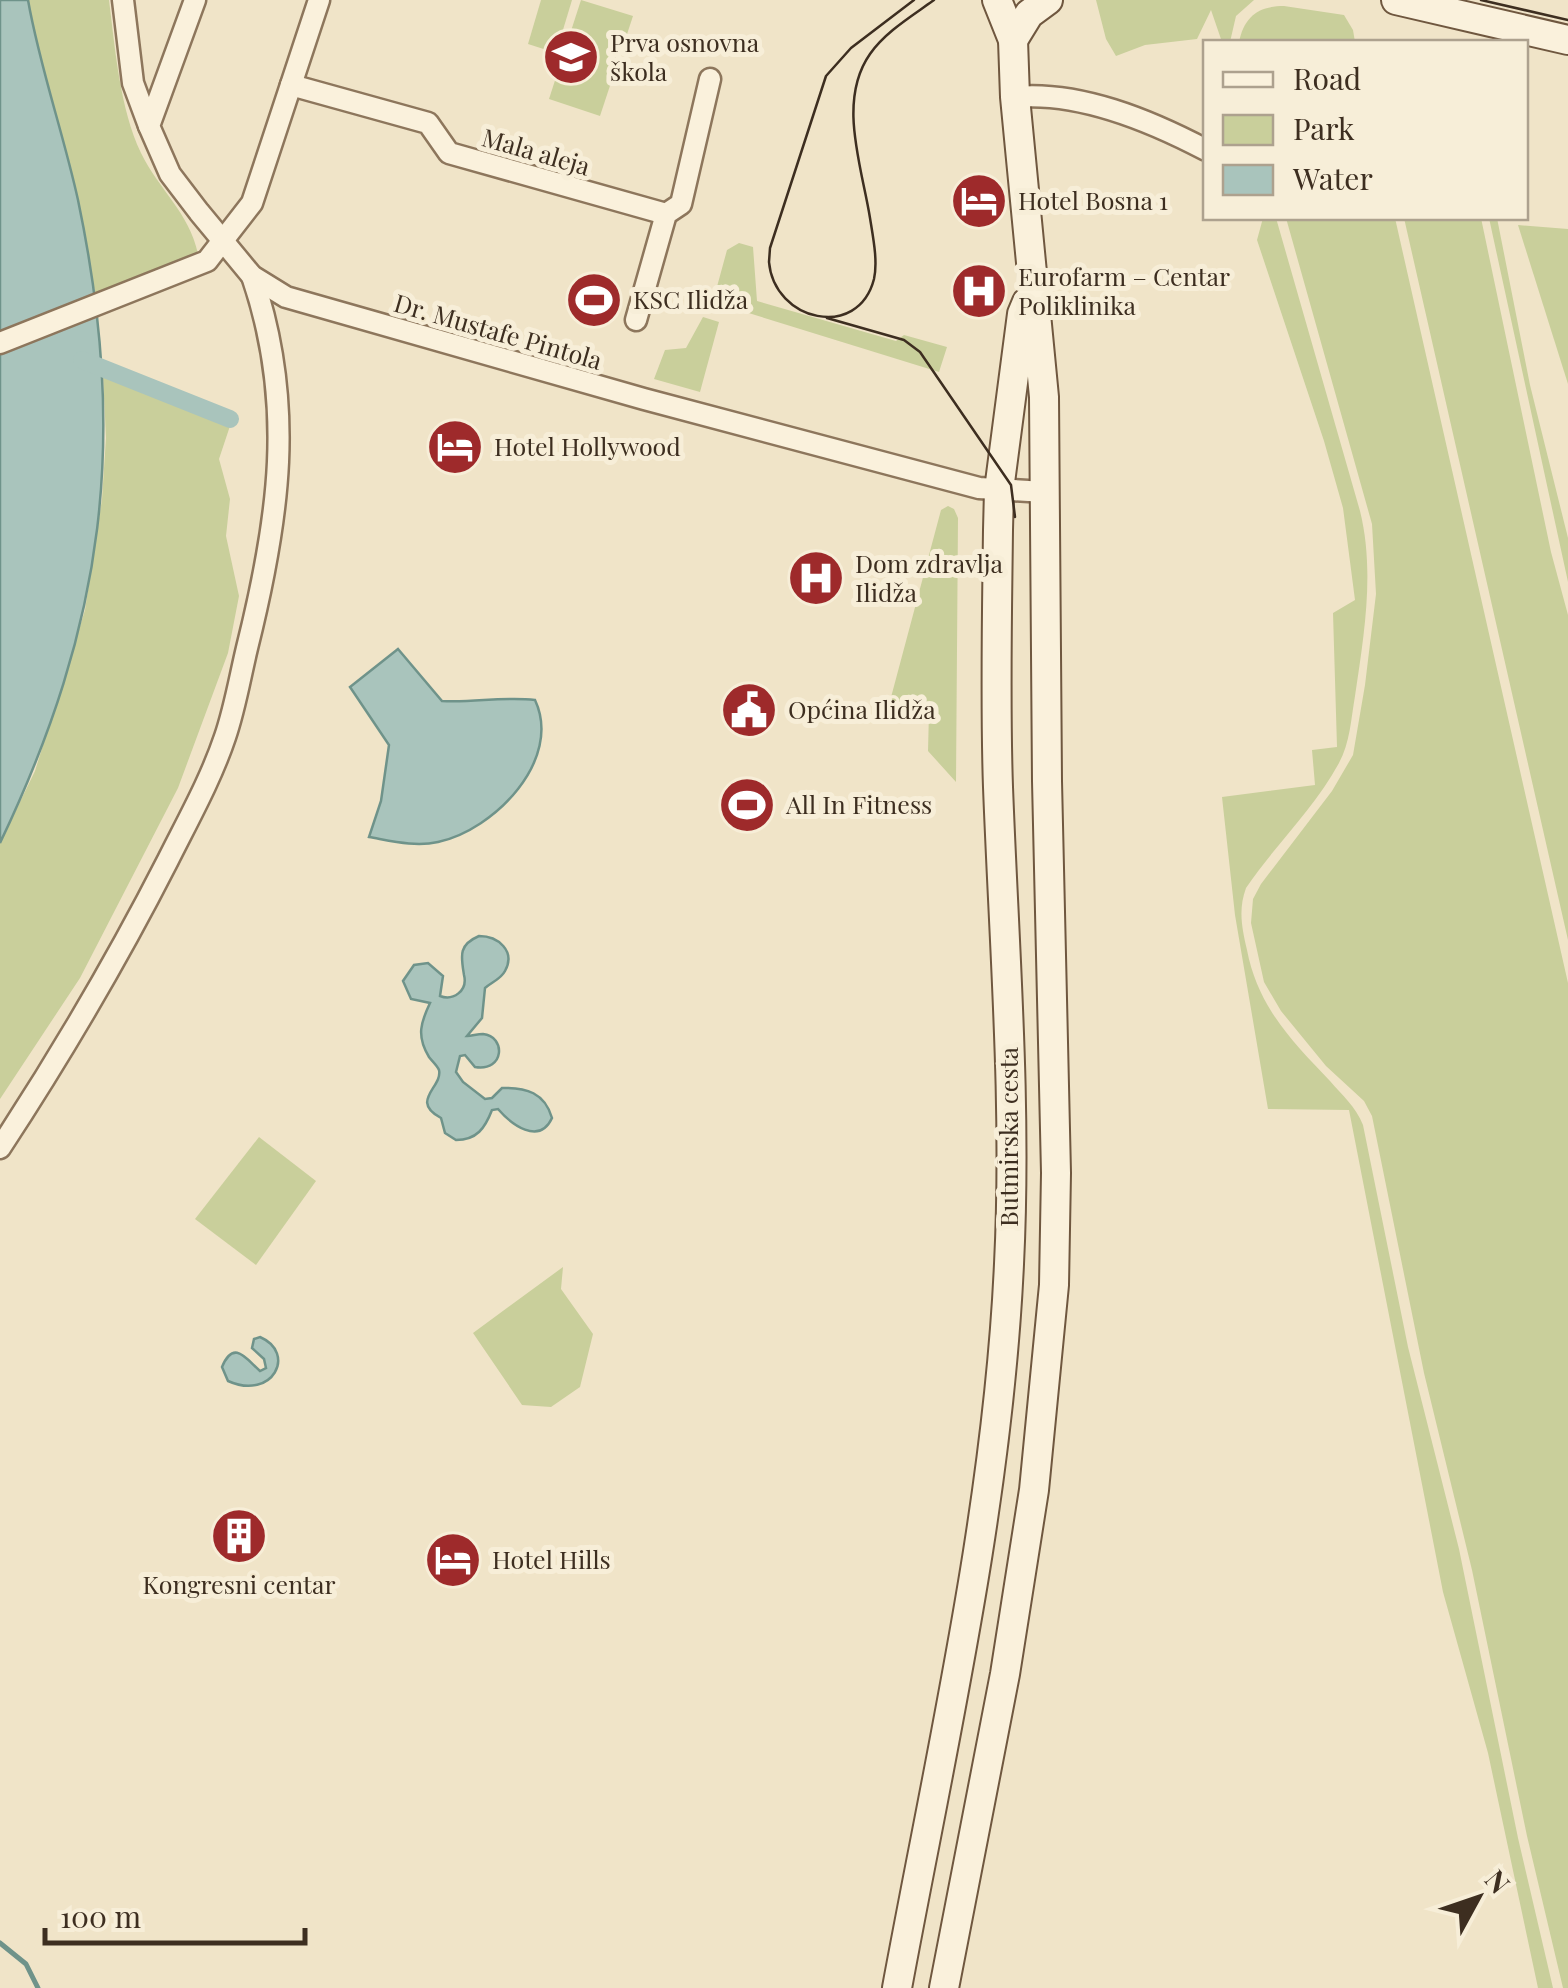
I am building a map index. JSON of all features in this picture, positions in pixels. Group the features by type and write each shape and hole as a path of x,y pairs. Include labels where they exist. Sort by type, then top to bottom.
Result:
{"main road":[{"name":"Butmirska cesta","path":"944,1988 1004,1674 1034,1490 1054,1285 1056,1173 1044,397 1015,98 1013,40 997,0"},
{"path":"1019,0 1039,0"},
{"path":"1013,40 1030,14 1048,0"},
{"path":"1396,0 1568,40"},
{"name":"Butmirska cesta","path":"902,1987 983,1514 1009,1265 1009,1057 998,765 1000,490 1022,314 1034,283"}],"street":[{"name":"Dr. Mustafe Pintola","path":"123,0 133,83 170,174 252,276 286,297 644,399 979,488 1044,492"},
{"path":"149,126 194,0"},
{"path":"0,344 207,261 252,204 319,0"},
{"path":"636,320 666,214 681,204 710,80"},
{"name":"Mala aleja","path":"291,86 428,123 449,153 666,214"},
{"path":"1015,98 1042,94 1080,99 1203,149"},
{"path":"0,1148 97,994 162,871 225,736 266,575 277,498 278,388 268,324 252,276"}],"green space":[{"path":"28,0 109,0 119,78 134,136 148,166 181,213 198,254 96,298 77,196 37,51"},
{"path":"541,0 572,0 556,53 528,44"},
{"path":"581,0 633,16 600,116 549,99"},
{"path":"1096,0 1254,0 1236,16 1230,40 1221,40 1211,10 1197,39 1145,45 1116,56 1106,39"},
{"path":"1284,6 1344,15 1355,40 1240,40 1244,26 1267,8"},
{"path":"1262,220 1277,220 1360,511 1367,580 1362,650 1346,747 1318,796 1246,888 1241,911 1244,934 1252,970 1268,1006 1290,1037 1357,1112 1363,1125 1408,1347 1459,1549 1553,1988 1538,1988 1488,1753 1443,1592 1349,1110 1268,1109 1235,915 1222,797 1315,785 1312,750 1337,747 1333,613 1355,600 1343,508 1257,240"},
{"path":"1287,220 1395,220 1568,983 1568,1988 1563,1988 1527,1836 1472,1570 1424,1373 1372,1116 1364,1101 1326,1066 1281,1011 1264,982 1251,923 1253,899 1261,884 1332,791 1353,755 1376,594 1372,524"},
{"path":"1404,220 1481,220 1551,552 1568,615 1568,940"},
{"path":"1489,220 1497,220 1530,385 1568,538 1568,582"},
{"path":"1518,225 1568,229 1568,384"},
{"path":"739,243 753,247 757,301 896,341 904,335 947,347 939,372 726,306 715,294 727,250"},
{"path":"703,317 719,322 700,392 654,379 665,350 686,348"},
{"path":"103,373 231,423 219,459 230,499 226,536 239,596 228,653 178,788 80,978 0,1099 0,843 35,771 85,610 102,499 106,438"},
{"path":"948,506 958,518 956,782 928,751 929,712 890,701 941,510"},
{"path":"259,1137 316,1181 256,1265 195,1219"},
{"path":"563,1267 561,1289 593,1334 580,1387 551,1407 522,1405 473,1333"}],"water":[{"path":"0,0 28,0 78,200 102,370 103,450 97,529 84,606 64,683 36,762 0,843"},
{"path":"398,649 442,701 535,700 541,723 540,746 518,789 481,823 438,842 412,844 369,837 381,801 389,745 350,687"},
{"path":"479,936 503,946 508,964 501,976 485,988 482,1018 467,1036 490,1036 499,1053 485,1067 475,1067 465,1055 460,1056 456,1072 485,1099 502,1088 533,1093 545,1103 552,1118 540,1131 525,1130 498,1109 492,1110 479,1132 456,1140 445,1133 441,1118 428,1106 429,1094 439,1076 421,1036 430,1003 411,999 403,981 414,965 428,963 443,976 440,996 454,996 464,986 464,947"},
{"path":"260,1337 277,1353 275,1372 257,1385 228,1381 222,1367 231,1354 241,1354 260,1371 266,1368 264,1359 252,1348 254,1339"}],"waterway":[{"path":"82,360 230,419"},
{"path":"0,1943 26,1964 38,1988"}],"tram line":[{"path":"914,0 851,48 826,76 770,248 774,282 785,298 800,310 817,316 852,311 865,298 874,279 874,241 853,113 860,72 883,39 934,0"},
{"path":"1481,0 1568,20"},
{"path":"827,318 904,340 920,352 1011,485 1015,517"}],"place":[{"name":"Prva osnovna škola","path":"571,57"},
{"name":"Hotel Bosna 1","path":"979,201"},
{"name":"Eurofarm – Centar Poliklinika","path":"979,291"},
{"name":"KSC Ilidža","path":"594,300"},
{"name":"Hotel Hollywood","path":"455,447"},
{"name":"Dom zdravlja Ilidža","path":"816,578"},
{"name":"Općina Ilidža","path":"749,710"},
{"name":"All In Fitness","path":"747,805"},
{"name":"Kongresni centar","path":"239,1536"},
{"name":"Hotel Hills","path":"453,1560"}]}
